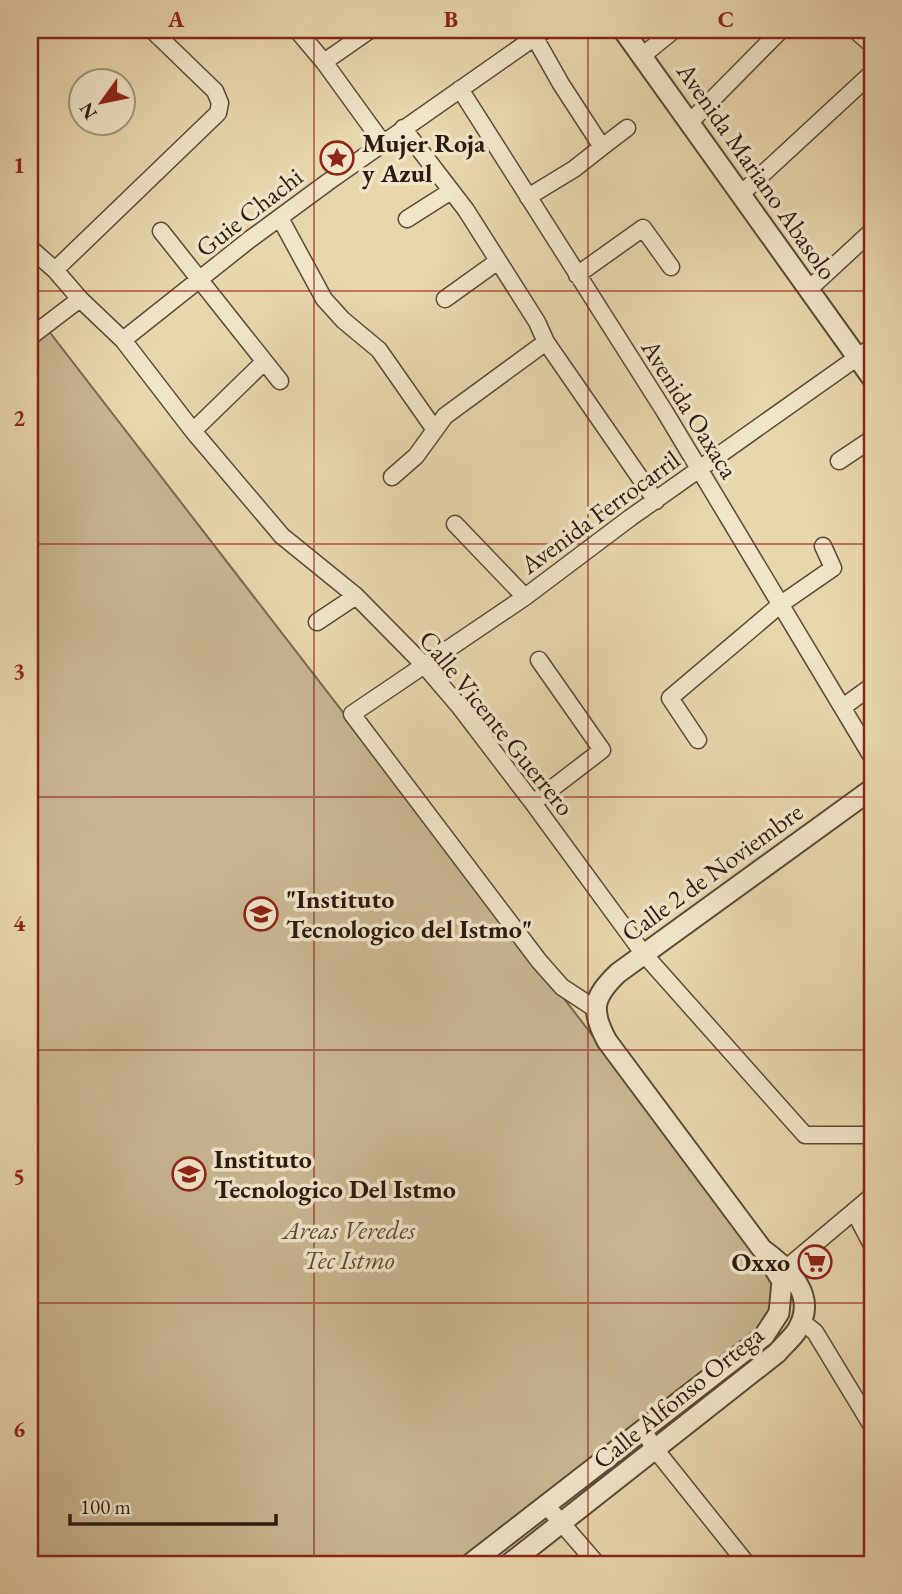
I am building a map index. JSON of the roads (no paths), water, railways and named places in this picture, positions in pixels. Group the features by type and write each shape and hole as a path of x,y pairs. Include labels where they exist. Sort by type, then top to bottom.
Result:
{"street":[{"path":"55,270 218,113 220,103 215,91 152,30"},
{"path":"297,30 324,62 382,142"},
{"path":"324,62 370,30"},
{"name":"Avenida Mariano Abasolo","path":"623,30 808,290 865,352 872,378"},
{"path":"642,56 674,30"},
{"path":"690,123 781,30"},
{"path":"855,30 872,45"},
{"path":"540,34 561,84 602,147"},
{"name":"Guie Chachi","path":"123,340 382,142 540,34"},
{"path":"741,194 872,73"},
{"name":"Avenida Oaxaca","path":"460,89 700,471 872,757"},
{"path":"403,128 451,191 537,322 546,342 656,501"},
{"path":"528,197 574,169 627,128"},
{"path":"407,219 451,191"},
{"path":"280,218 324,299 343,320 379,350 435,430"},
{"path":"578,275 643,228 671,267"},
{"path":"161,231 281,382"},
{"path":"808,290 872,231"},
{"name":"Calle Vicente Guerrero","path":"31,252 55,270 80,299 123,340 193,431 282,536 356,596 424,666 459,706 643,953 806,1135 872,1135"},
{"path":"445,299 498,261"},
{"path":"30,337 80,299"},
{"path":"392,477 415,456 444,416 546,342"},
{"name":"Avenida Ferrocarril","path":"594,1008 562,987 539,961 352,714 525,597 865,352"},
{"path":"193,431 264,362"},
{"path":"839,461 872,439"},
{"path":"455,524 525,597"},
{"path":"698,740 670,698 781,604 833,568 822,546"},
{"path":"317,622 356,596"},
{"path":"533,803 602,750 539,660"},
{"path":"843,707 872,686"},
{"name":"Calle 2 de Noviembre","path":"594,1008 604,986 643,953 872,789"},
{"name":"Calle Alfonso Ortega","path":"509,1564 777,1353 797,1330 804,1309 800,1284 762,1249 607,1041 598,1025 594,1008"},
{"path":"470,1564 764,1336 779,1313 783,1271 872,1196"},
{"path":"854,1211 872,1245"},
{"path":"801,1321 815,1332 872,1426"},
{"path":"643,1430 655,1449 747,1564"},
{"path":"546,1505 597,1564"}],"place":[{"name":"Mujer Roja y Azul","path":"337,158"},
{"name":"\"Instituto Tecnologico del Istmo\"","path":"261,914"},
{"name":"Instituto Tecnologico Del Istmo","path":"189,1174"},
{"name":"Oxxo","path":"815,1262"}],"park label":[{"name":"Areas Veredes Tec Istmo","path":"349,1245"}]}
